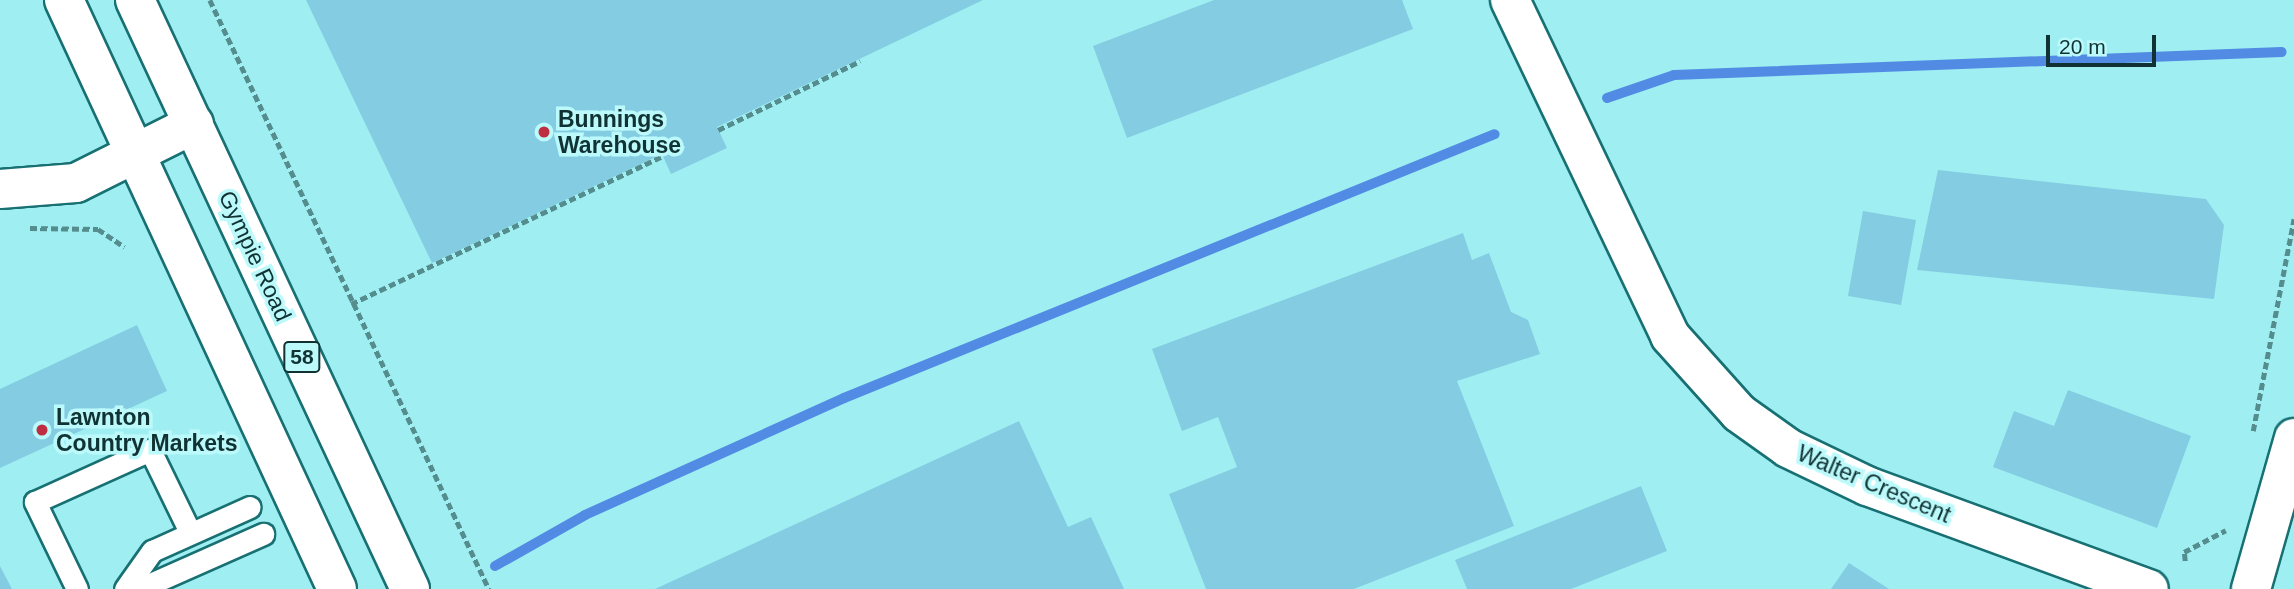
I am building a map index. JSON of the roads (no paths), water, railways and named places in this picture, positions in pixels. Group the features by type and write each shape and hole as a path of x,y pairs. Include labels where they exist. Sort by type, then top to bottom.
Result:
{"main road":[{"path":"64,0 337,589"},
{"name":"Gympie Road","path":"135,0 410,589"},
{"name":"Walter Crescent","path":"1510,0 1670,336 1739,413 1788,448 1867,485 2149,589"},
{"path":"0,189 76,183 194,124"},
{"path":"2251,589 2294,438"}],"lane":[{"path":"77,589 35,502 150,450 190,532"},
{"path":"125,589 152,551 250,507"},
{"path":"139,589 262,534"}],"waterway":[{"path":"1607,98 1674,75 2282,52"},
{"path":"495,566 585,515 844,398 1495,134"}],"place":[{"name":"Bunnings Warehouse","path":"544,132"},
{"name":"Lawnton Country Markets","path":"42,430"}]}
